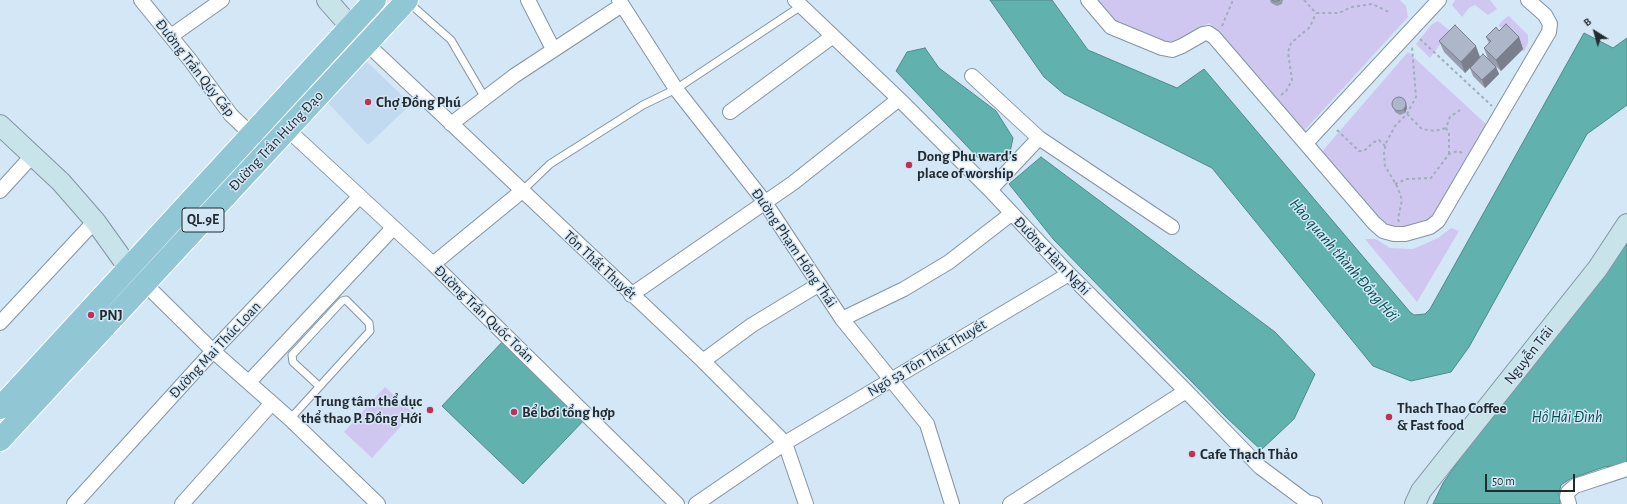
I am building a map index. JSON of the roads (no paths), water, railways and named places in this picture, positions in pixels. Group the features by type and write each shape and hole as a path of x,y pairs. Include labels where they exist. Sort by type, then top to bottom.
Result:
{"main road":[{"name":"Đường Trần Hưng Đạo","path":"0,408 375,0"},
{"name":"Đường Trần Hưng Đạo","path":"0,440 406,0"},
{"path":"350,26 366,43"},
{"path":"128,267 144,283"}],"street":[{"name":"Đường Trần Qúy Cáp","path":"142,0 230,115 251,134"},
{"path":"171,36 222,0"},
{"path":"326,0 350,26"},
{"path":"528,0 553,49"},
{"path":"1088,0 1111,28 1162,48 1172,50 1203,34 1208,33 1214,36 1374,223 1383,231 1394,234 1404,234 1430,227 1438,221 1549,32 1550,24 1545,15 1528,0"},
{"path":"1306,143 1439,0"},
{"path":"451,124 484,98 620,3"},
{"name":"Đường Phạm Hồng Thái","path":"620,3 676,89 764,202 842,319 927,424 952,504"},
{"name":"Đường Hàm Nghi","path":"798,3 899,99 990,190 1069,274 1186,390 1260,467 1307,502 1315,504"},
{"path":"730,112 833,36"},
{"name":"Tôn Thất Thuyết","path":"366,43 631,295 703,361 785,443 804,503"},
{"path":"972,76 1040,138 1172,227"},
{"path":"631,295 812,169 899,99"},
{"path":"0,125 61,182 95,221 128,267"},
{"name":"Đường Trần Quốc Toản","path":"287,129 433,264 677,504"},
{"path":"990,190 1040,138"},
{"path":"0,191 32,156"},
{"path":"433,264 522,191"},
{"name":"Đường Mai Thúc Loan","path":"74,504 213,350 359,197"},
{"path":"842,319 904,289 949,262 1011,214"},
{"path":"0,323 95,221"},
{"name":"Nguyễn Trãi","path":"1415,504 1421,491 1598,268 1627,224"},
{"path":"249,382 393,228"},
{"name":"Ngõ 53 Tôn Thất Thuyết","path":"696,504 785,443 1069,274"},
{"path":"144,283 213,350 290,419 377,503"},
{"path":"703,361 752,325 818,285"},
{"path":"1010,504 1186,390"},
{"path":"182,504 272,403"},
{"path":"1569,504 1567,497 1568,492 1575,486 1627,469"}],"lane":[{"path":"406,0 451,40 484,98"},
{"path":"522,191 550,164 643,105 676,89 798,3"},
{"path":"290,419 370,331 369,323 346,300 342,301 292,355 293,362 319,386"}],"water":[{"name":"Hào quanh thành Đồng Hới","path":"990,0 1052,0 1088,50 1177,88 1204,69 1414,315 1425,314 1430,309 1584,33 1613,48 1627,38 1627,105 1587,134 1469,347 1451,372 1411,381 1373,366 1212,168 1064,94 1044,77"},
{"path":"925,48 939,68 996,111 1013,138 1010,152 1003,161 981,161 896,71 907,52"},
{"path":"1041,157 1275,332 1315,374 1294,419 1261,450 1226,417 1054,240 1009,184"},
{"name":"Hồ Hải Đình","path":"1627,239 1627,464 1604,467 1570,479 1561,485 1559,493 1560,504 1433,504 1443,483 1464,453"},
{"name":"Bể bơi tổng hợp","path":"504,340 586,418 523,484 442,406"}],"place":[{"name":"Chợ Đồng Phú","path":"368,102"},
{"name":"Dong Phu ward's place of worship","path":"909,165"},
{"name":"PNJ","path":"91,315"},
{"name":"Trung tâm thể dục thể thao P. Đồng Hới","path":"430,410"},
{"name":"Bể bơi tổng hợp","path":"514,412"},
{"name":"Thach Thao Coffee & Fast food","path":"1389,417"},
{"name":"Cafe Thạch Thảo","path":"1192,454"}]}
